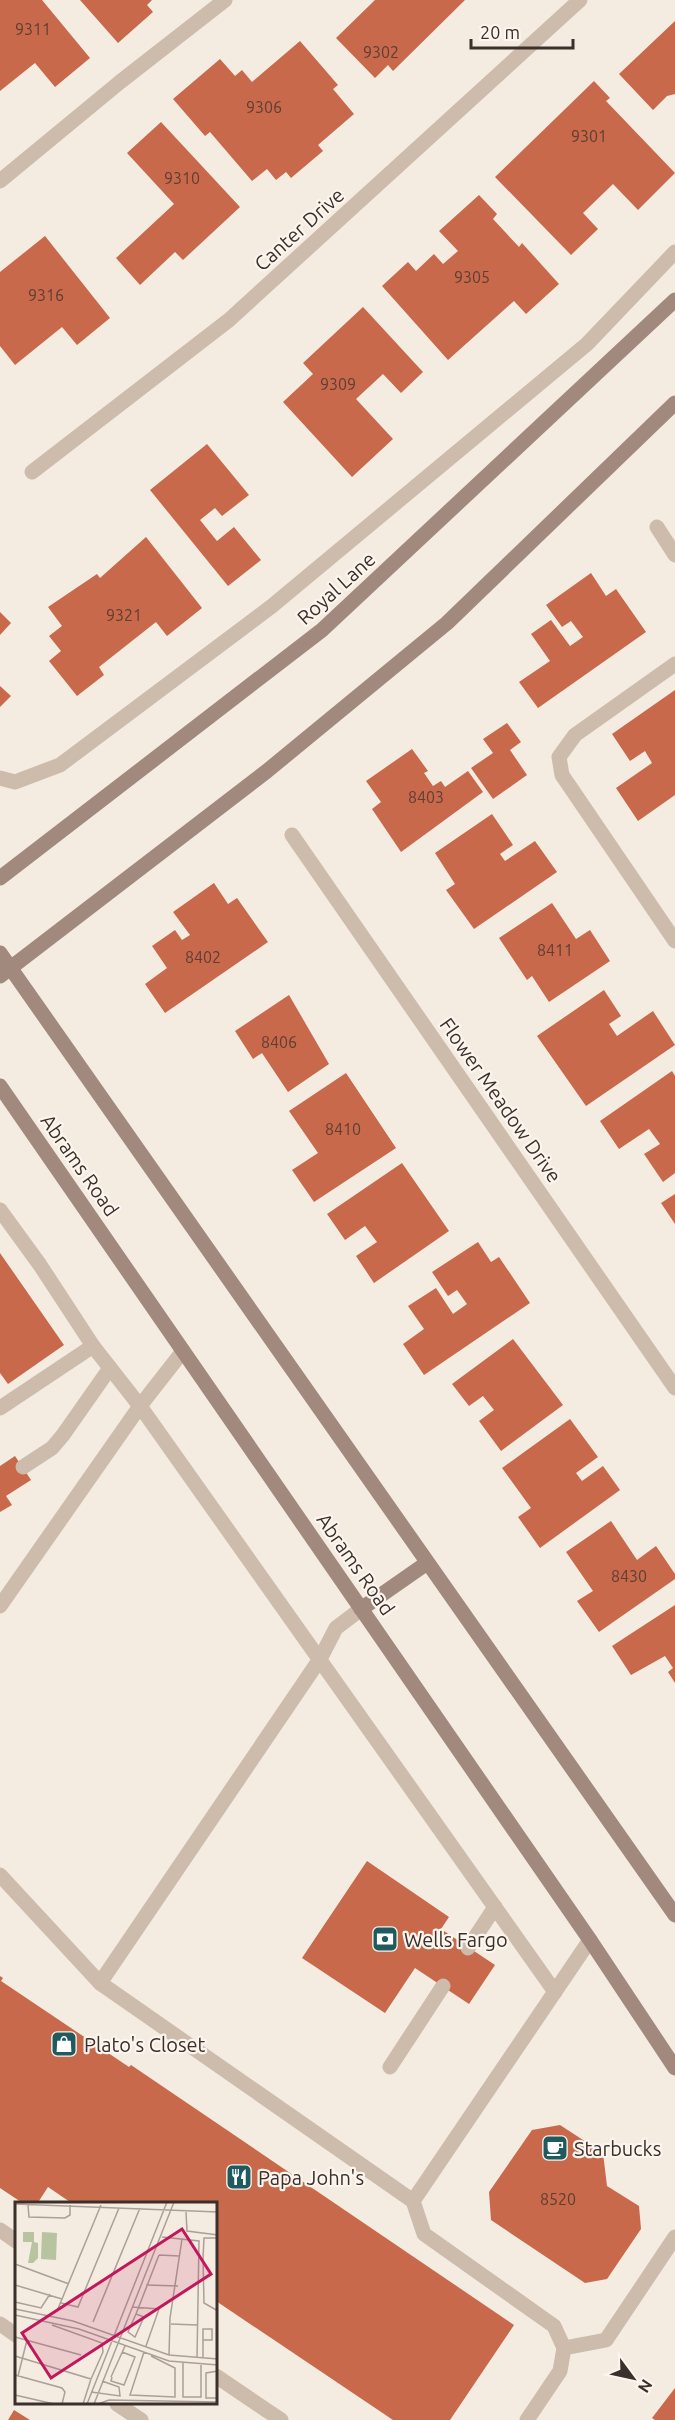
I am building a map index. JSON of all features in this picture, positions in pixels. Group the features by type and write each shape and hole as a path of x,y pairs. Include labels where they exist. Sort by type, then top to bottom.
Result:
{"main road":[{"name":"Royal Lane","path":"0,878 322,630 675,300"},
{"path":"5,972 267,771 447,623 675,403"},
{"path":"0,952 5,972 675,1915"},
{"name":"Abrams Road","path":"0,1086 590,1940 675,2068"},
{"path":"361,1609 427,1563"}],"street":[{"path":"0,182 120,82 225,0"},
{"name":"Canter Drive","path":"32,472 229,320 571,3"},
{"path":"0,778 15,783 60,765 272,606 587,344 675,252"},
{"path":"657,527 675,555"},
{"path":"675,664 575,735 559,757 562,775 675,941"},
{"name":"Flower Meadow Drive","path":"292,835 675,1388"},
{"path":"0,1210 40,1265 93,1346 140,1406 555,1992"},
{"path":"0,1408 93,1346"},
{"path":"0,1606 140,1406 183,1351"},
{"path":"23,1467 52,1448 110,1368"},
{"path":"100,1983 320,1659 336,1628 361,1609"},
{"path":"0,1875 100,1983 413,2201 424,2234 554,2326 564,2348 560,2371 527,2420"},
{"path":"468,1948 495,1907"},
{"path":"413,2201 590,1940"},
{"path":"390,2067 443,1986"},
{"path":"0,2229 15,2240"},
{"path":"564,2348 606,2340 675,2237"},
{"path":"0,2324 15,2334"},
{"path":"218,2377 281,2420"},
{"path":"120,2405 141,2420"}],"building":[{"path":"0,0 42,0 90,58 55,87 35,63 0,91"},
{"path":"80,0 152,0 147,5 153,12 118,43"},
{"path":"375,0 465,0 393,71 388,65 375,78 336,38"},
{"path":"675,21 675,94 667,96 653,110 619,74"},
{"path":"300,41 338,85 333,89 354,114 318,145 323,151 291,178 286,172 276,180 267,169 252,181 210,132 205,136 173,99 220,59 235,76 242,70 252,82"},
{"path":"594,81 610,98 606,101 675,173 638,210 613,184 583,213 598,229 571,255 495,177"},
{"path":"161,122 240,207 183,260 175,252 140,285 116,258 174,204 127,153"},
{"path":"479,195 497,214 493,219 519,247 522,243 559,284 526,314 514,301 448,360 382,286 408,262 416,271 434,254 443,264 458,251 439,231"},
{"path":"45,236 110,318 77,345 62,327 15,365 0,346 0,272"},
{"path":"363,307 423,372 401,393 383,374 356,399 393,439 352,477 283,402 313,374 303,363"},
{"path":"207,444 249,495 222,516 215,508 200,520 217,541 234,527 261,560 228,586 150,490"},
{"path":"146,537 202,608 167,636 156,622 99,667 104,675 77,696 49,661 61,651 49,636 62,626 48,607 97,574 100,578"},
{"path":"591,573 606,596 616,589 646,632 538,708 519,682 550,661 531,634 551,620 570,646 583,637 571,621 562,627 546,605"},
{"path":"0,612 11,623 0,635"},
{"path":"0,686 11,696 0,707"},
{"path":"675,690 675,795 638,821 616,788 652,763 645,751 630,761 612,734"},
{"path":"507,723 521,742 510,750 527,775 493,799 471,768 493,753 483,739"},
{"path":"412,749 428,771 424,773 433,786 441,781 445,787 468,771 483,792 401,852 372,809 381,802 366,781"},
{"path":"492,814 513,845 500,854 505,861 535,841 557,872 474,929 446,890 455,884 435,853"},
{"path":"214,883 228,904 237,898 268,942 165,1013 145,984 167,968 152,946 175,930 182,940 190,935 173,912"},
{"path":"552,903 576,939 590,930 610,961 549,1002 532,976 527,980 499,938"},
{"path":"604,990 621,1016 609,1024 617,1036 653,1011 675,1045 586,1106 537,1036"},
{"path":"289,995 329,1064 288,1092 262,1053 253,1059 235,1031"},
{"path":"672,1071 675,1076 675,1173 663,1182 644,1154 660,1144 649,1129 619,1149 600,1121"},
{"path":"346,1073 396,1148 314,1202 292,1170 318,1153 289,1111"},
{"path":"402,1163 449,1231 374,1283 356,1256 377,1242 365,1226 345,1240 327,1214"},
{"path":"675,1194 675,1224 661,1203"},
{"path":"478,1242 491,1262 499,1257 530,1303 424,1375 403,1344 424,1329 408,1306 436,1288 453,1314 467,1304 457,1290 448,1296 432,1272"},
{"path":"0,1253 64,1345 8,1384 0,1373"},
{"path":"513,1339 563,1405 501,1451 479,1421 494,1410 483,1396 469,1406 452,1384"},
{"path":"570,1419 598,1457 576,1473 582,1481 603,1466 620,1490 540,1548 518,1517 531,1508 502,1468"},
{"path":"15,1456 31,1480 6,1496 12,1505 0,1512 0,1466"},
{"path":"611,1521 637,1560 656,1546 675,1574 675,1579 599,1632 577,1601 593,1591 566,1552"},
{"path":"675,1605 675,1683 668,1672 673,1668 665,1656 631,1675 612,1646"},
{"name":"Wells Fargo","path":"367,1861 449,1917 441,1929 495,1965 469,2004 415,1968 385,2013 302,1958"},
{"path":"0,1976 3,1978 1,1981 129,2067 131,2065 514,2325 450,2420 393,2420 218,2302 218,2202 70,2202 48,2187 38,2202 21,2202 0,2188"},
{"path":"560,2125 603,2153 607,2186 639,2206 641,2229 607,2279 585,2283 491,2220 489,2192 532,2130"},
{"path":"675,2388 675,2420 652,2418"},
{"path":"14,2410 30,2420 8,2420"}],"place":[{"name":"Wells Fargo","path":"385,1939"},
{"name":"Plato's Closet","path":"64,2044"},
{"name":"Starbucks","path":"555,2148"},
{"name":"Papa John's","path":"239,2177"}]}
